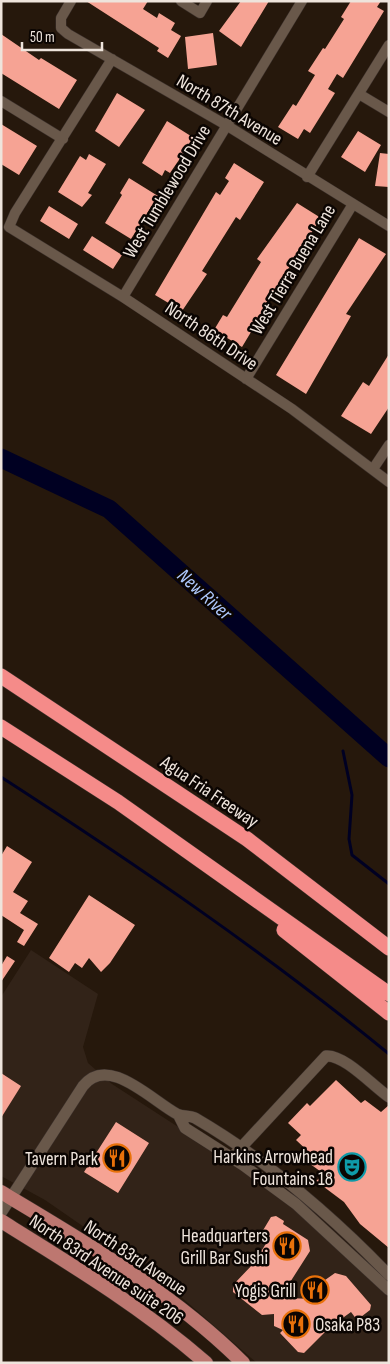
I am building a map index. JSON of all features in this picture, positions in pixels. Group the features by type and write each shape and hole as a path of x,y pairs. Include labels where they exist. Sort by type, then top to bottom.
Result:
{"highway":[{"name":"Agua Fria Freeway","path":"1,676 247,839 389,948"},
{"path":"1,727 62,765 159,831 389,994"},
{"path":"159,831 389,1013"}],"main road":[{"name":"North 83rd Avenue","path":"6,1195 156,1291 196,1321 243,1363"},
{"name":"North 83rd Avenue suite 206","path":"1,1221 111,1290 206,1363"}],"street":[{"name":"North 87th Avenue","path":"71,1 61,18 62,28 68,34 226,126 389,226"},
{"path":"181,1 200,13 207,1"},
{"name":"West Tumblewood Drive","path":"123,297 302,1"},
{"name":"West Tierra Buena Lane","path":"307,177 389,45"},
{"path":"1,101 63,139 112,60"},
{"path":"359,94 389,112"},
{"name":"North 86th Drive","path":"63,139 15,213 9,227 123,297 246,379 374,469 389,482"},
{"name":"West Tierra Buena Lane","path":"246,379 353,204"},
{"path":"374,469 389,445"},
{"path":"232,1158 240,1147 326,1056 342,1060 389,1097"},
{"path":"1,1213 6,1195 82,1086 87,1080 98,1074 110,1074 122,1079 179,1116 185,1128 232,1158 296,1204 389,1290"},
{"path":"179,1116 192,1116 240,1147 316,1205 389,1276"}],"shaded area":[{"path":"31,950 98,994 83,1047 88,1063 112,1084 263,1182 368,1275 389,1298 389,1363 257,1363 165,1283 45,1200 1,1176 1,997"}],"building":[{"path":"86,1 148,1 143,9 157,18 159,13 175,23 171,30 181,36 168,58 157,51 159,48"},
{"path":"241,1 269,1 241,47 219,31"},
{"path":"351,1 381,1 377,7 384,11 343,78 337,74 328,89 335,93 310,133 304,129 298,139 278,127 293,104 296,106 315,75 308,71 344,19 341,17"},
{"path":"213,33 217,65 188,69 185,37"},
{"path":"1,34 39,60 41,58 77,80 59,109 1,73"},
{"path":"117,93 145,110 119,147 95,131"},
{"path":"167,121 194,138 170,173 165,170 162,176 142,163"},
{"path":"1,124 37,146 19,175 1,164"},
{"path":"358,131 381,145 365,172 341,157"},
{"path":"380,153 389,154 389,187 375,186"},
{"path":"89,154 106,164 88,193 92,195 82,207 58,192 80,156 86,160"},
{"path":"234,163 264,182 240,220 236,217 202,271 207,274 182,311 155,295 216,192 220,195 229,181 225,178"},
{"path":"129,178 158,196 131,239 105,223 122,195 120,193"},
{"path":"297,203 321,218 263,308 265,309 242,347 214,330 223,315 227,317 261,262 257,259"},
{"path":"49,206 78,224 69,239 40,221"},
{"path":"92,236 122,255 113,269 83,250"},
{"path":"359,238 386,254 346,314 351,316 306,394 276,375"},
{"path":"389,354 389,407 371,434 341,416 363,382 369,386"},
{"path":"7,846 32,862 13,892 28,901 20,913 38,924 24,946 17,942 24,930 1,915 1,856"},
{"path":"89,895 135,925 110,963 101,972 89,958 82,968 75,963 69,972 49,958"},
{"path":"7,956 15,961 1,982 1,966"},
{"path":"1,1073 21,1086 1,1118"},
{"name":"Harkins Arrowhead Fountains 18","path":"336,1080 361,1103 365,1100 381,1112 389,1105 389,1248 360,1224 344,1202 316,1181 324,1174 306,1161 312,1155 296,1140 301,1135 288,1123 307,1103 310,1106"},
{"name":"Tavern Park","path":"116,1122 149,1143 118,1193 84,1172"},
{"path":"276,1216 284,1221 283,1224 308,1240 310,1251 287,1287 288,1298 313,1299 308,1292 335,1273 346,1276 371,1305 370,1310 357,1320 351,1312 330,1327 304,1353 298,1352 280,1333 283,1330 274,1326 274,1314 262,1315 233,1292 233,1285 254,1263 270,1237 262,1232 271,1217"}],"waterway":[{"name":"New River","path":"1,458 109,509 389,758"},
{"path":"343,751 352,795 349,839 352,855 389,884"},
{"path":"1,777 199,910 295,980 389,1054"}],"place":[{"name":"Tavern Park","path":"117,1158"},
{"name":"Harkins Arrowhead Fountains 18","path":"352,1167"},
{"name":"Headquarters Grill Bar Sushi","path":"287,1246"},
{"name":"Yogis Grill","path":"315,1290"},
{"name":"Osaka P83","path":"296,1324"}]}
